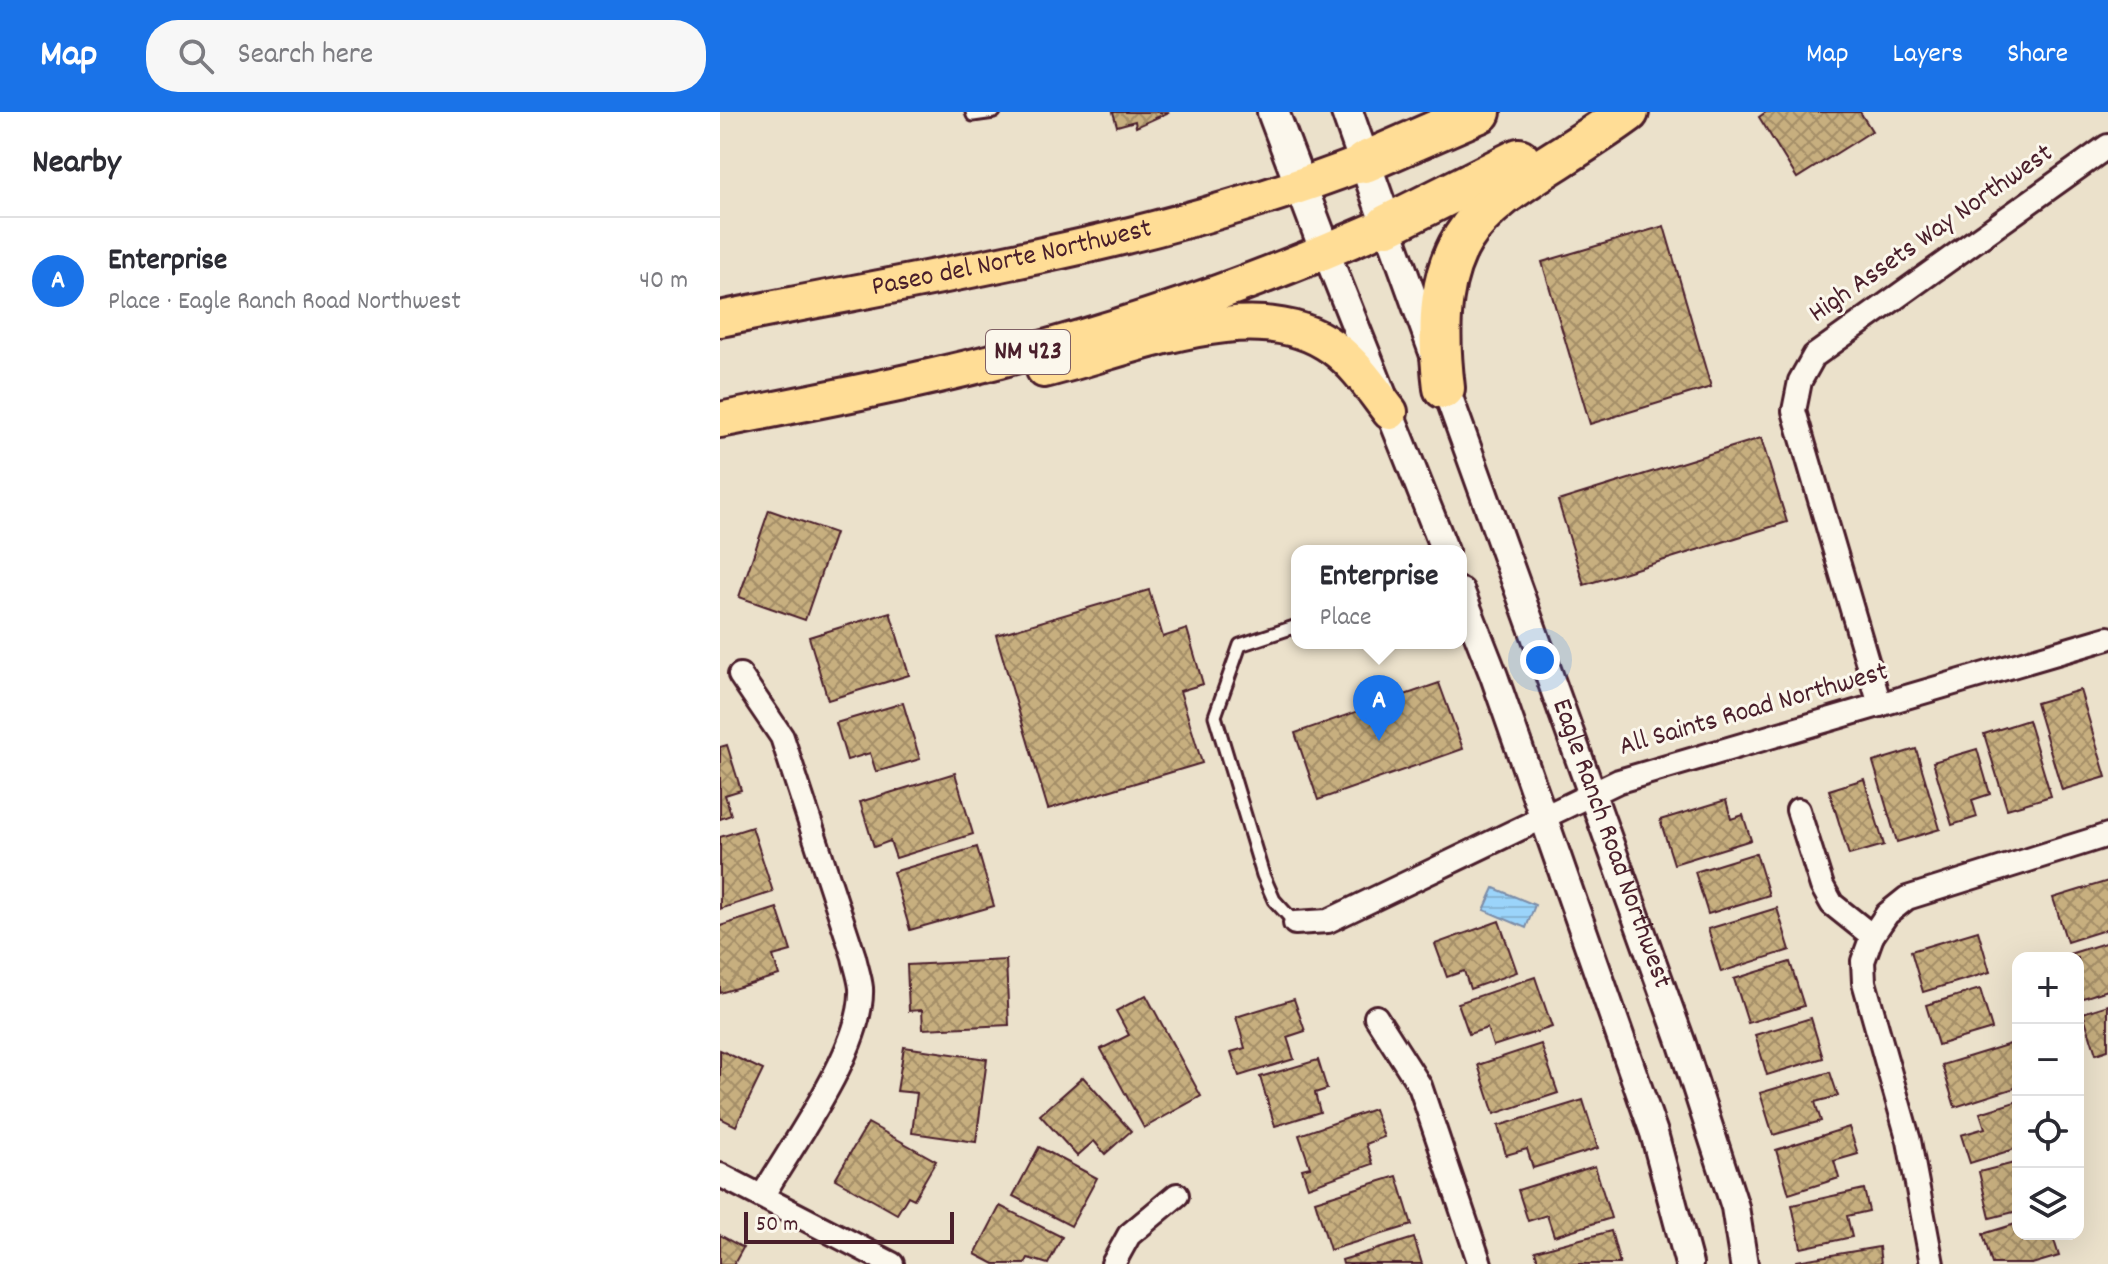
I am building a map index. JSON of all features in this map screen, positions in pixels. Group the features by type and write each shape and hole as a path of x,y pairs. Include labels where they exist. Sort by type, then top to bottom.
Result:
{"highway":[{"path":"1365,162 1480,112"},
{"name":"NM 423","path":"1387,225 1605,112"},
{"path":"1444,388 1439,349 1442,289 1452,259 1467,231 1490,203 1628,112"}],"main road":[{"path":"1273,112 1326,252"},
{"name":"Eagle Ranch Road Northwest","path":"1347,112 1387,225"},
{"name":"Paseo del Norte Northwest","path":"720,319 1122,239 1302,187 1365,162"},
{"name":"NM 423","path":"720,420 901,383 1068,341 1326,252 1387,225"},
{"path":"901,383 1035,372 1206,327 1246,323 1296,330 1334,347 1361,374 1390,412"}],"street":[{"name":"High Assets Way Northwest","path":"1880,705 1794,411 1800,381 1814,356 2108,146"},
{"name":"Eagle Ranch Road Northwest","path":"1387,225 1589,794 1682,1044 1735,1207 1744,1264"},
{"path":"1326,252 1443,545"},
{"name":"Eagle Ranch Road Northwest","path":"1467,607 1494,676 1654,1133 1689,1264"},
{"name":"All Saints Road Northwest","path":"1295,923 1328,921 1619,781 2108,638"},
{"path":"740,675 782,737 854,957 861,988 858,1012 845,1054 763,1195"},
{"path":"1798,810 1822,886 1832,904 1872,936"},
{"path":"1932,1264 1909,1141 1864,982 1863,961 1872,936 1887,914 1907,898 2108,835"},
{"path":"1376,1017 1420,1086 1480,1264"},
{"path":"720,1175 892,1264"},
{"path":"1113,1264 1129,1235 1177,1195"}],"lane":[{"path":"972,112 973,115 994,112"},
{"path":"1291,628 1240,645 1215,716 1263,875 1274,900 1295,923"}],"water":[{"path":"1494,888 1535,905 1526,928 1484,910"}],"building":[{"path":"1113,112 1169,112 1136,127 1135,121 1117,126"},
{"path":"1766,112 1860,112 1872,131 1797,178 1759,117"},
{"path":"1664,226 1711,387 1590,424 1542,262"},
{"path":"1761,438 1787,522 1584,585 1558,501"},
{"path":"769,510 835,533 805,620 739,597"},
{"path":"1149,590 1163,637 1187,629 1203,684 1180,691 1202,763 1048,809 996,635"},
{"path":"890,612 909,675 828,700 809,637"},
{"path":"1439,683 1463,749 1318,800 1295,733"},
{"path":"2080,690 2106,777 2062,790 2036,703"},
{"path":"903,703 920,759 876,772 870,753 847,760 836,723"},
{"path":"2028,720 2051,796 2007,809 1984,734"},
{"path":"727,745 741,790 725,795 731,815 720,819 720,747"},
{"path":"1916,749 1940,829 1897,842 1873,762"},
{"path":"1977,749 1990,794 1972,800 1977,817 1952,825 1933,762"},
{"path":"955,773 973,834 896,858 890,841 874,847 860,802"},
{"path":"1864,779 1884,845 1849,855 1829,790"},
{"path":"1726,800 1731,819 1743,815 1751,840 1674,864 1660,820"},
{"path":"752,827 773,892 720,909 720,837"},
{"path":"977,847 994,906 910,930 893,872"},
{"path":"1756,853 1769,895 1708,914 1695,872"},
{"path":"2108,881 2108,929 2067,942 2053,898"},
{"path":"777,908 791,951 773,956 779,975 720,993 720,926"},
{"path":"1777,908 1790,950 1721,972 1708,929"},
{"path":"1499,921 1517,972 1470,989 1464,971 1447,977 1435,944"},
{"path":"1978,931 1990,972 1923,992 1911,951"},
{"path":"2108,942 2108,990 2084,998 2084,952 2076,952"},
{"path":"1006,960 1009,1025 923,1029 922,1010 909,1011 907,965"},
{"path":"1790,962 1804,1006 1748,1023 1734,979"},
{"path":"1535,977 1552,1027 1493,1046 1487,1028 1469,1034 1458,1003"},
{"path":"1980,989 1992,1029 1938,1045 1926,1005"},
{"path":"1146,995 1201,1096 1144,1128 1101,1049 1129,1035 1116,1011"},
{"path":"1294,999 1305,1031 1287,1037 1294,1059 1239,1076 1231,1052 1245,1048 1236,1017"},
{"path":"2108,1005 2108,1050 2096,1054 2084,1013"},
{"path":"1811,1018 1823,1058 1767,1075 1755,1035"},
{"path":"1541,1044 1558,1093 1494,1114 1478,1065"},
{"path":"2010,1044 2012,1089 1955,1107 1942,1065"},
{"path":"904,1047 987,1059 976,1142 912,1133 917,1093 897,1091"},
{"path":"720,1050 763,1070 736,1126 720,1118"},
{"path":"1318,1060 1327,1089 1315,1093 1320,1112 1275,1126 1260,1077"},
{"path":"1830,1072 1838,1096 1815,1102 1821,1121 1773,1135 1760,1093"},
{"path":"1083,1077 1131,1131 1105,1154 1094,1141 1077,1156 1040,1115"},
{"path":"1583,1100 1598,1148 1533,1168 1527,1149 1506,1155 1498,1126"},
{"path":"2012,1103 2012,1150 1970,1163 1961,1135 1985,1128 1980,1113"},
{"path":"1374,1109 1384,1137 1366,1144 1373,1164 1308,1187 1302,1169 1310,1167 1299,1135"},
{"path":"868,1123 936,1161 914,1199 908,1196 897,1214 835,1179"},
{"path":"1849,1127 1858,1154 1834,1161 1839,1178 1789,1194 1776,1150"},
{"path":"1039,1147 1097,1178 1071,1226 1013,1196"},
{"path":"2012,1164 2012,1212 1990,1218 1979,1172"},
{"path":"1595,1166 1611,1218 1554,1236 1547,1215 1528,1221 1518,1190"},
{"path":"1397,1176 1412,1225 1330,1250 1315,1201"},
{"path":"1864,1189 1869,1211 1847,1216 1852,1237 1801,1248 1792,1205"},
{"path":"1000,1206 1062,1237 1048,1264 1028,1258 1025,1264 994,1264 975,1254"},
{"path":"2012,1225 2012,1240 2054,1240 2059,1256 2032,1264 1992,1264 1983,1234"},
{"path":"1611,1231 1620,1264 1539,1264 1535,1251"},
{"path":"720,1235 743,1248 734,1264 720,1264"},
{"path":"1414,1238 1422,1264 1343,1264 1342,1260"},
{"path":"1879,1247 1881,1264 1796,1264 1796,1261"}],"place":[{"name":"Enterprise","path":"1379,741"}]}
